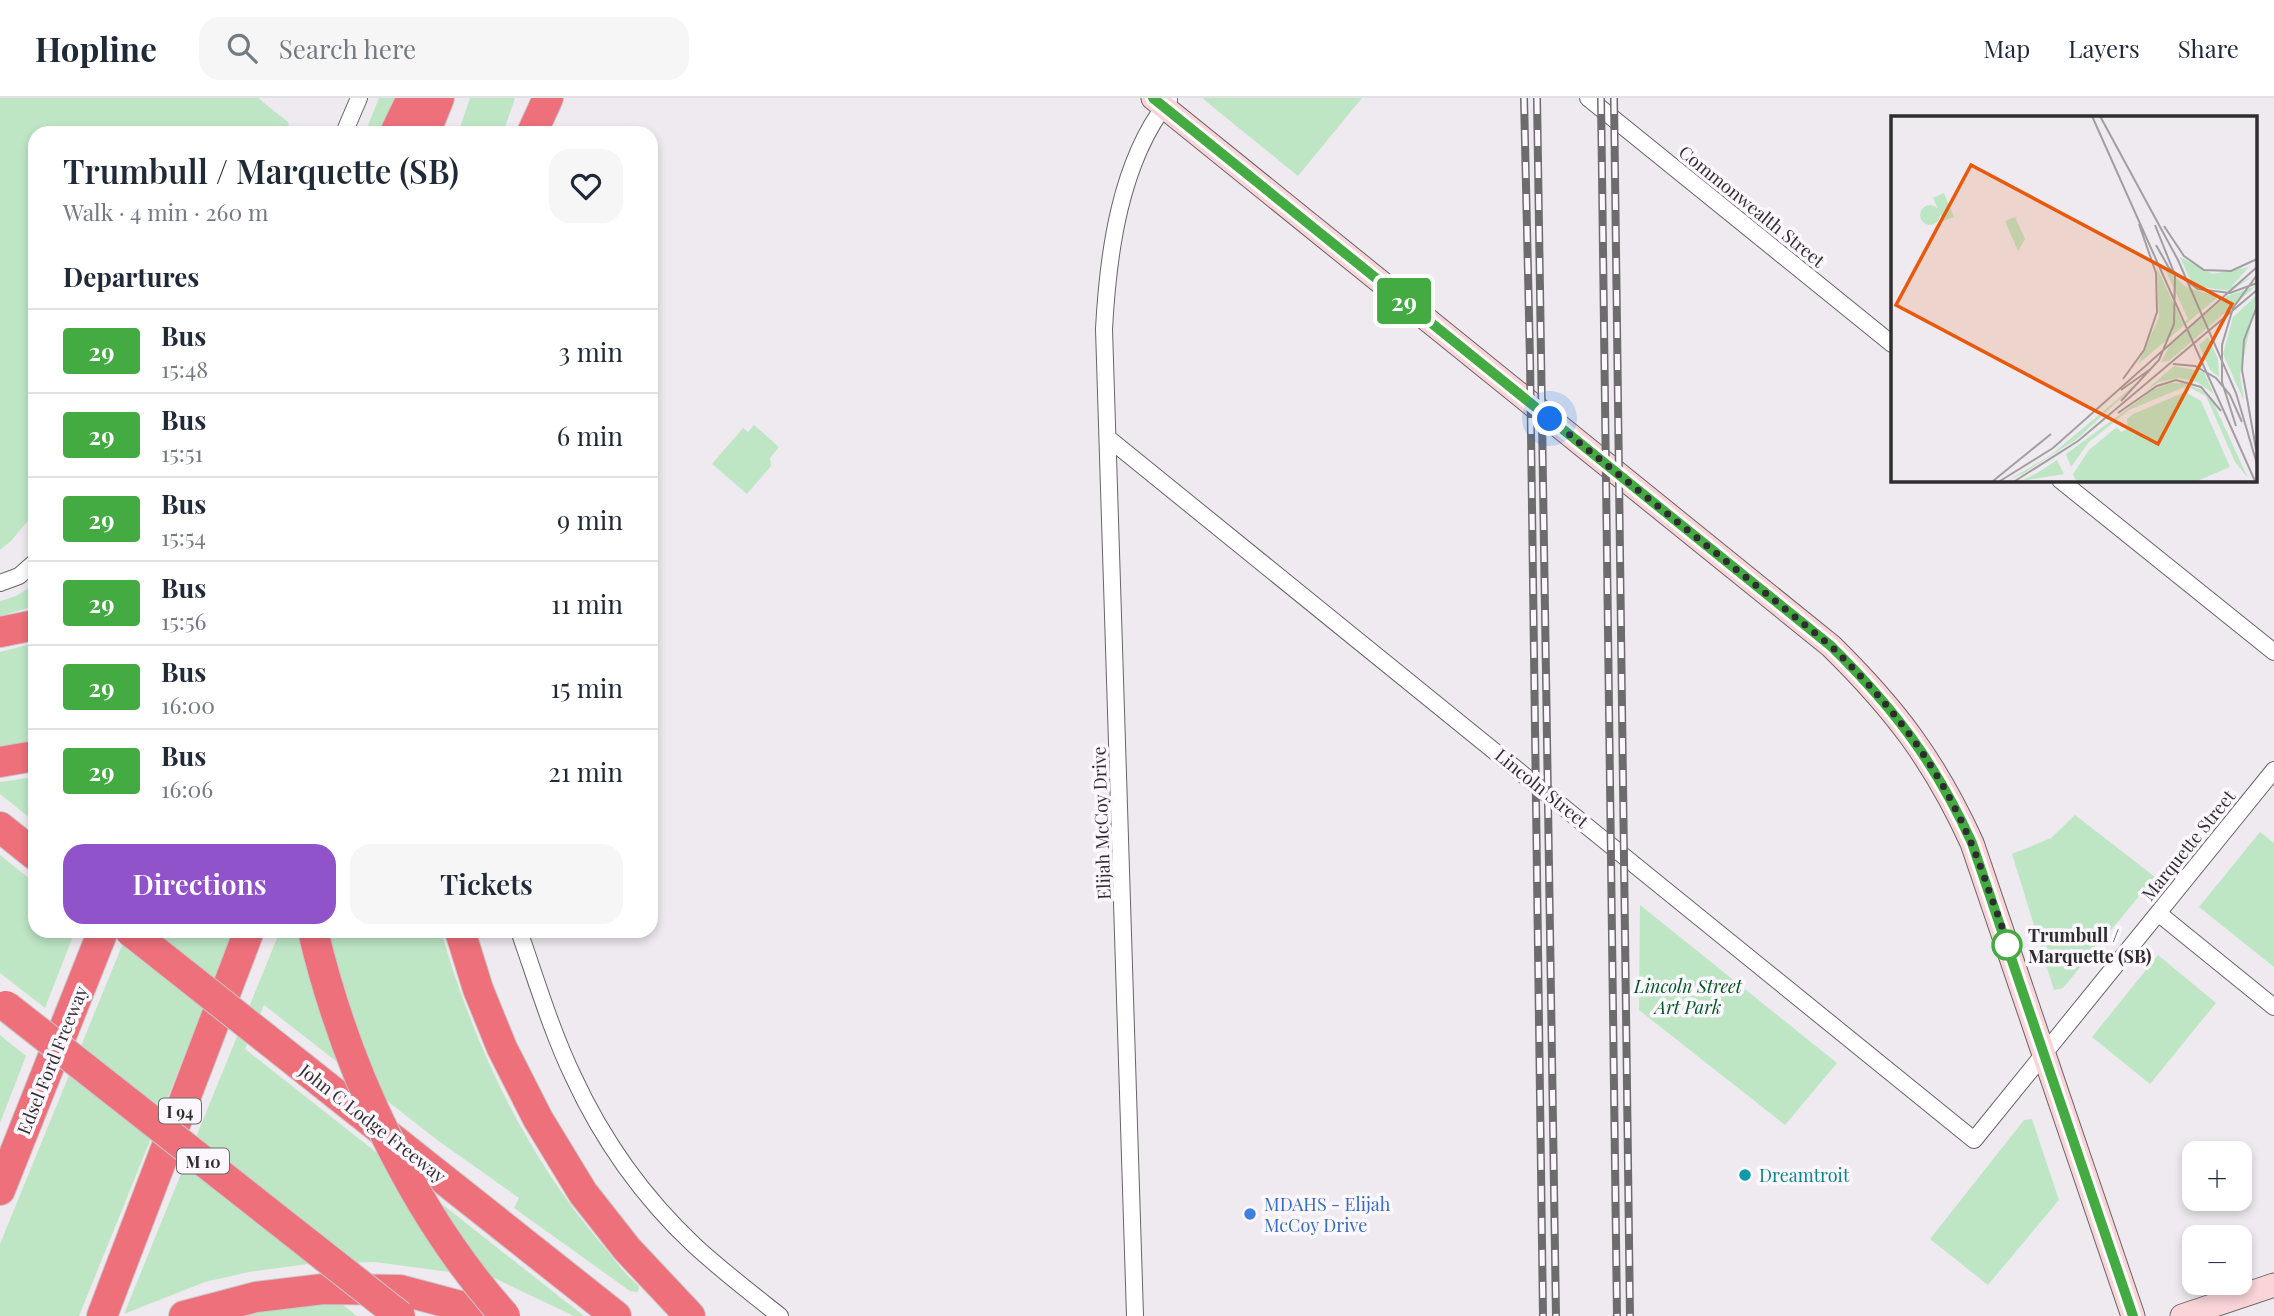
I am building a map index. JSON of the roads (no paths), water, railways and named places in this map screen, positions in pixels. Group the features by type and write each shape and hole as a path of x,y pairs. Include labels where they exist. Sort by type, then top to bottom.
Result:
{"highway":[{"path":"398,126 412,98"},
{"path":"428,126 439,98"},
{"path":"535,126 549,98"},
{"path":"541,126 549,98"},
{"path":"0,632 28,626"},
{"path":"0,762 28,757"},
{"path":"0,827 28,849"},
{"name":"Edsel Ford Freeway","path":"0,1190 100,938"},
{"name":"John C Lodge Freeway","path":"139,938 616,1316"},
{"name":"I 94","path":"107,1304 246,938"},
{"path":"315,938 323,975 345,1042 403,1170 433,1221 505,1316"},
{"path":"462,938 478,989 502,1048 583,1193 628,1249 690,1316"},
{"name":"M 10","path":"3,1004 400,1316"},
{"path":"184,1316 256,1297 323,1289 400,1290 498,1316"}],"street":[{"path":"347,126 359,98"},
{"name":"Commonwealth Street","path":"1588,98 1891,343"},
{"path":"1162,101 1831,646 1870,685 1906,727 1958,813 1983,874 2133,1316"},
{"name":"Elijah McCoy Drive","path":"1135,1316 1104,329 1106,281 1117,216 1139,154 1162,101"},
{"name":"Lincoln Street","path":"1108,438 1974,1140"},
{"path":"2061,481 2274,652"},
{"path":"0,583 19,576 28,568"},
{"name":"Marquette Street","path":"1974,1140 2274,770"},
{"path":"2158,913 2274,1007"},
{"path":"521,938 561,1049 585,1102 608,1140 644,1190 694,1245 780,1316"},
{"path":"2182,1316 2274,1285"}],"railway":[{"path":"1524,98 1543,1316"},
{"path":"1537,98 1556,1316"},
{"path":"1601,98 1617,1316"},
{"path":"1614,98 1630,1316"}],"place":[{"name":"Trumbull / Marquette (SB)","path":"2007,945"},
{"name":"Dreamtroit","path":"1745,1175"},
{"name":"MDAHS - Elijah McCoy Drive","path":"1250,1214"}],"park label":[{"name":"Lincoln Street Art Park","path":"1688,996"}]}
